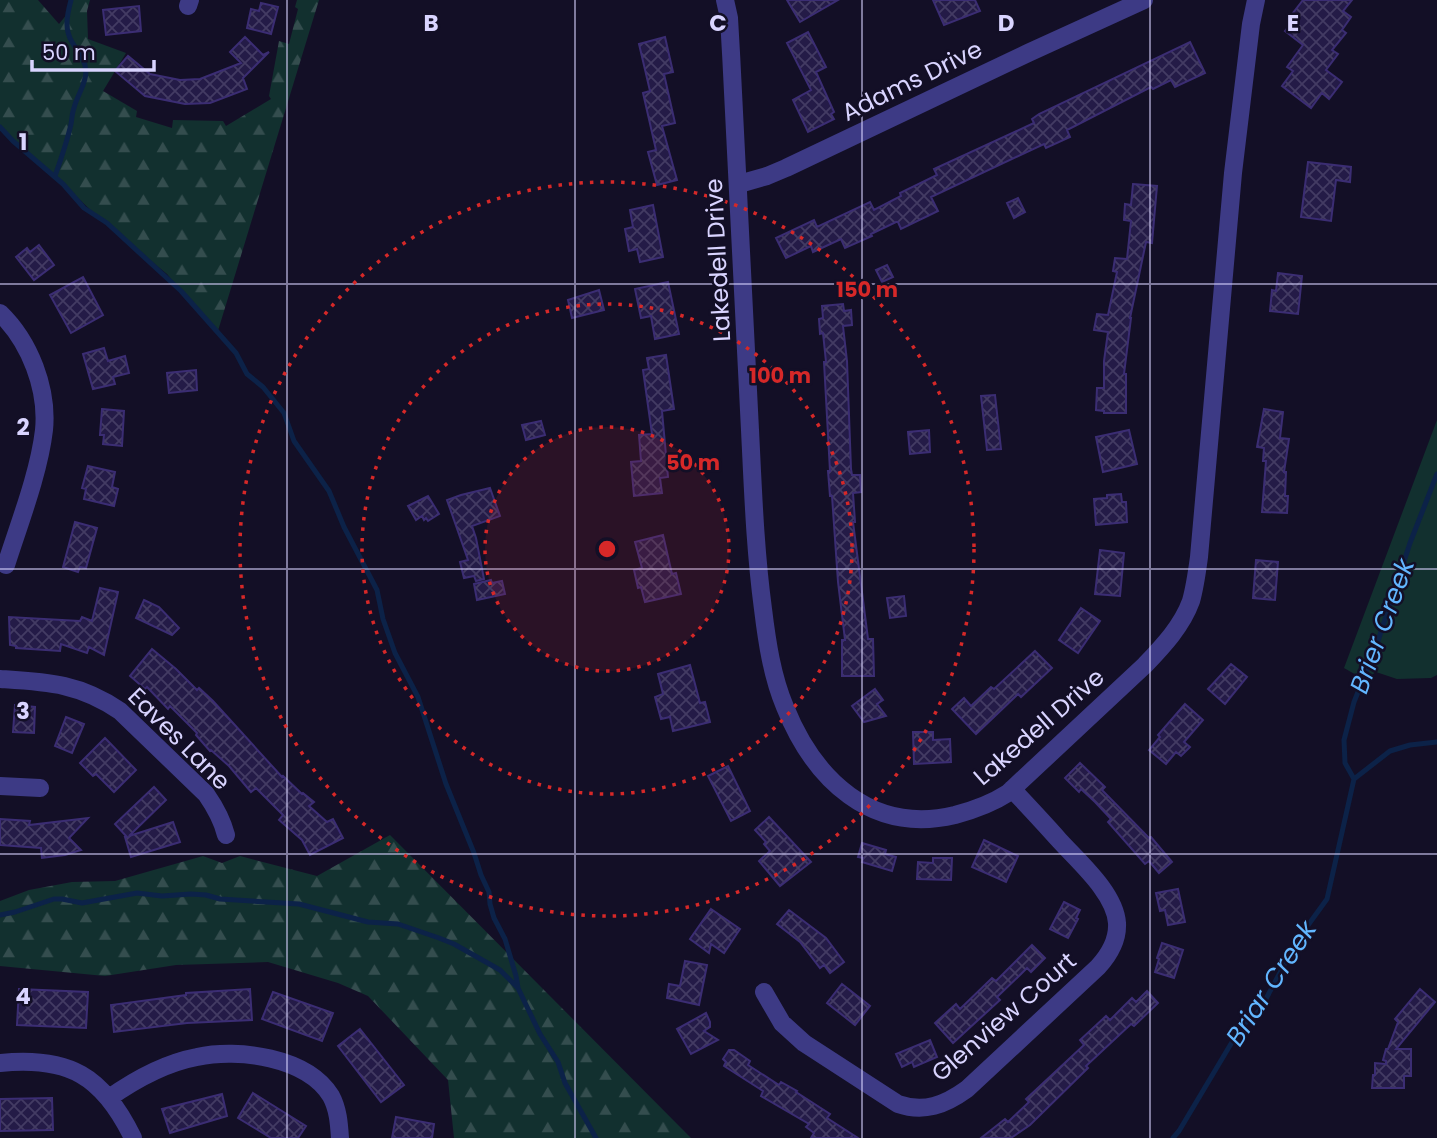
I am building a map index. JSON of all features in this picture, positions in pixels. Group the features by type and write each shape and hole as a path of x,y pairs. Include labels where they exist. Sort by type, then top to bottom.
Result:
{"street":[{"name":"Lakedell Drive","path":"725,0 729,18 739,184 757,560 768,649 785,709 814,761 833,783 856,801 891,816 923,820 974,811 994,802 1012,789 1145,665 1166,643 1190,603 1199,557 1233,173 1256,0"},
{"name":"Adams Drive","path":"739,184 786,168 1028,52 1144,0"},
{"path":"0,313 13,328 31,359 42,390 44,407 44,431 38,460 6,565"},
{"name":"Eaves Lane","path":"0,679 66,685 104,700 120,711 206,794 219,814 226,835"},
{"path":"0,786 40,788"},
{"name":"Glenview Court","path":"764,992 782,1023 804,1043 898,1104 918,1108 939,1105 967,1089 1098,967 1113,947 1117,930 1115,914 1108,897 1012,789"},
{"path":"109,1098 152,1071 195,1057 215,1054 256,1055 298,1068 319,1082 330,1094 336,1108 340,1138"},
{"path":"0,1063 49,1062 88,1079 109,1098 133,1138"}],"green space":[{"path":"0,0 38,0 59,24 68,13 72,0 90,0 87,11 88,39 126,53 103,91 137,111 136,117 172,128 173,120 223,121 226,126 271,99 269,96 279,41 289,44 298,9 295,7 297,0 319,0 217,334 167,274 103,222 0,127"},
{"path":"1437,420 1437,675 1431,678 1397,679 1376,672 1365,680 1344,668"},
{"path":"390,835 691,1138 454,1138 448,1080 368,996 338,983 268,962 176,965 105,976 0,966 0,901 29,890 72,882 115,881 203,856 222,863 240,856 317,876"}],"building":[{"path":"787,0 838,0 800,22"},
{"path":"933,0 975,0 980,11 944,25"},
{"path":"1303,0 1352,0 1343,11 1351,17 1342,30 1346,33 1332,50 1338,54 1326,70 1342,82 1329,99 1322,93 1311,108 1282,86 1293,71 1287,67 1303,45 1285,31 1297,15 1293,13"},
{"path":"261,3 278,7 271,34 247,28 251,9 259,11"},
{"path":"139,6 141,31 106,35 103,10"},
{"path":"808,32 826,67 816,72 834,112 831,114 834,119 808,132 793,100 811,90 787,43"},
{"path":"245,37 263,55 269,52 243,78 247,89 210,103 185,104 145,96 115,71 128,56 150,74 180,80 200,79 241,63 230,52"},
{"path":"665,37 673,72 664,74 675,123 662,126 677,180 657,185 648,152 656,150 643,93 650,91 639,44"},
{"path":"1190,42 1205,73 1175,87 1171,80 1153,89 1151,87 1067,130 1070,137 1046,148 1044,144 931,197 938,211 901,229 896,222 845,248 841,239 813,252 811,246 786,258 776,238 814,220 817,227 870,202 874,210 901,196 900,193 937,175 934,169 1034,123 1032,119 1039,114"},
{"path":"1308,162 1351,167 1350,182 1336,180 1331,221 1301,217"},
{"path":"1133,184 1157,186 1152,243 1146,242 1130,318 1124,374 1126,413 1104,413 1096,410 1097,388 1104,388 1108,332 1094,330 1097,314 1108,315 1117,272 1113,271 1115,258 1127,259 1131,221 1124,220 1125,204 1131,205"},
{"path":"1018,198 1025,212 1014,218 1007,203"},
{"path":"653,205 663,257 640,262 637,249 629,251 625,229 633,227 630,210"},
{"path":"39,245 54,265 34,280 16,257 27,248 30,252"},
{"path":"887,265 893,277 882,282 876,270"},
{"path":"1278,273 1302,276 1298,314 1270,311 1272,290 1276,291"},
{"path":"83,277 103,315 71,333 50,295"},
{"path":"668,282 679,334 655,339 651,316 641,318 635,289"},
{"path":"599,290 604,310 572,318 568,300"},
{"path":"843,304 844,311 851,310 852,325 843,326 851,469 852,475 860,475 861,492 853,493 853,522 868,639 873,639 874,676 842,676 842,640 845,640 828,471 826,362 819,319 823,318 822,306"},
{"path":"104,348 108,361 125,356 129,373 113,377 115,384 93,389 83,354"},
{"path":"666,355 674,409 662,411 668,477 660,478 662,493 634,496 631,462 641,461 639,435 652,434 643,370 649,369 647,358"},
{"path":"196,370 197,390 169,393 167,373"},
{"path":"995,395 1001,449 987,450 981,396"},
{"path":"102,409 124,411 122,446 103,444 104,435 100,435"},
{"path":"1264,409 1283,412 1280,438 1289,439 1284,472 1285,496 1288,496 1287,513 1262,512 1266,461 1263,461 1264,448 1257,447"},
{"path":"541,421 545,435 526,440 522,425"},
{"path":"929,430 930,452 910,454 908,432"},
{"path":"1129,430 1137,464 1103,472 1096,437"},
{"path":"88,466 115,472 112,487 118,489 114,506 84,499 86,489 82,488"},
{"path":"490,488 500,516 472,526 484,579 476,581 474,576 464,578 460,562 468,560 447,500"},
{"path":"1121,494 1122,502 1126,502 1127,522 1096,525 1094,499"},
{"path":"428,496 439,514 428,521 422,516 416,520 408,506"},
{"path":"75,522 97,528 86,568 80,567 78,572 63,567"},
{"path":"663,535 672,574 676,573 681,594 645,602 634,570 642,568 635,542"},
{"path":"1100,550 1124,553 1120,596 1095,594"},
{"path":"1256,560 1278,562 1275,600 1253,598"},
{"path":"491,580 492,583 502,581 505,594 477,600 474,584"},
{"path":"100,588 118,592 104,655 89,647 87,653 61,644 60,651 16,648 10,645 9,617 80,621 82,617 92,621"},
{"path":"904,596 906,616 890,618 887,598"},
{"path":"144,600 159,607 179,628 172,635 136,618"},
{"path":"1081,608 1100,621 1078,653 1059,640"},
{"path":"152,649 213,701 282,777 314,802 309,806 327,822 333,819 343,838 310,855 302,840 279,820 283,815 256,788 251,792 170,706 168,709 147,687 145,689 130,676"},
{"path":"1035,651 1052,668 1021,697 1018,694 976,734 952,709 964,698 971,706"},
{"path":"1231,664 1247,677 1225,704 1208,689"},
{"path":"690,665 700,703 705,702 710,722 673,731 670,717 661,719 655,697 663,694 658,674"},
{"path":"875,689 883,700 877,704 886,716 864,722 852,706"},
{"path":"1185,704 1203,720 1184,742 1190,747 1181,756 1176,752 1166,764 1149,750 1160,737 1158,735"},
{"path":"15,705 35,707 34,733 13,732"},
{"path":"66,717 84,724 72,753 55,746"},
{"path":"913,732 933,732 933,740 950,739 951,762 914,764"},
{"path":"105,738 136,770 114,792 80,763"},
{"path":"1080,763 1105,787 1102,790 1149,838 1151,837 1172,862 1159,873 1149,861 1145,864 1108,822 1111,819 1095,802 1081,789 1079,792 1065,778"},
{"path":"728,766 750,811 731,821 708,776"},
{"path":"154,787 166,800 129,836 173,822 180,842 131,857 127,837 115,824"},
{"path":"769,817 811,862 780,886 759,861 770,851 755,830"},
{"path":"88,818 69,838 81,850 65,855 42,858 41,848 0,845 0,819 30,821 29,825"},
{"path":"984,840 1018,856 1006,882 972,867"},
{"path":"862,843 886,850 885,854 896,857 892,871 862,862 863,858 858,857"},
{"path":"933,858 952,858 951,880 917,879 918,862 933,863"},
{"path":"1178,889 1185,922 1168,925 1165,910 1160,911 1156,893"},
{"path":"1064,902 1080,910 1068,938 1050,929"},
{"path":"711,909 740,929 724,953 711,944 709,953 690,939"},
{"path":"789,910 826,938 844,962 830,973 824,965 820,968 800,942 777,924"},
{"path":"1162,943 1183,950 1174,978 1155,972"},
{"path":"1032,945 1045,958 1031,972 1027,968 997,997 1000,1000 953,1043 935,1023 956,1004 960,1009 992,978 996,981"},
{"path":"685,961 707,965 699,1005 667,998 669,984 680,986"},
{"path":"842,984 870,1006 855,1025 827,1003"},
{"path":"19,989 88,992 86,1028 17,1025"},
{"path":"250,989 252,1020 187,1023 114,1032 111,1005 186,993"},
{"path":"1420,989 1435,1002 1396,1049 1411,1049 1411,1076 1404,1076 1404,1088 1372,1088 1375,1063 1386,1064 1383,1060 1398,1022 1395,1019"},
{"path":"1147,991 1158,1003 1086,1066 1088,1068 1030,1125 1011,1138 981,1138 1005,1119 1008,1122 1029,1102 1026,1099 1084,1045 1080,1040 1106,1016 1110,1020 1132,998 1136,1002"},
{"path":"273,992 333,1013 322,1041 262,1019"},
{"path":"706,1013 710,1027 704,1031 718,1040 691,1054 677,1029"},
{"path":"360,1029 404,1085 381,1102 338,1046"},
{"path":"930,1040 937,1057 914,1067 912,1062 902,1067 896,1054"},
{"path":"729,1050 734,1050 750,1061 748,1065 779,1085 781,1082 797,1091 830,1114 827,1118 858,1138 811,1138 814,1133 806,1127 809,1124 761,1096 763,1091 724,1066 726,1062 723,1059"},
{"path":"253,1093 306,1126 298,1138 271,1138 238,1118"},
{"path":"222,1094 227,1116 170,1133 162,1109"},
{"path":"52,1098 53,1130 0,1131 0,1099"},
{"path":"396,1117 434,1124 432,1138 392,1138"}],"waterway":[{"path":"55,176 68,137 75,103 86,76 84,63 67,27 71,0"},
{"path":"0,127 63,184 84,208 107,223 181,291 236,353 247,374 263,387 284,413 294,441 329,491 344,527 377,590 383,619 395,653 418,697 446,784 489,892 494,918 505,939 518,988"},
{"name":"Brier Creek","path":"1354,779 1345,763 1344,740 1354,702 1437,474"},
{"path":"1354,779 1390,751 1410,745 1437,742"},
{"name":"Briar Creek","path":"1173,1138 1241,1027 1260,1010 1298,939 1327,899 1354,779"},
{"path":"0,915 54,899 82,903 137,893 162,896 191,894 220,899 299,904 368,922 398,924 439,938 500,970 518,988 540,1034 558,1062 565,1083 596,1138"}]}
